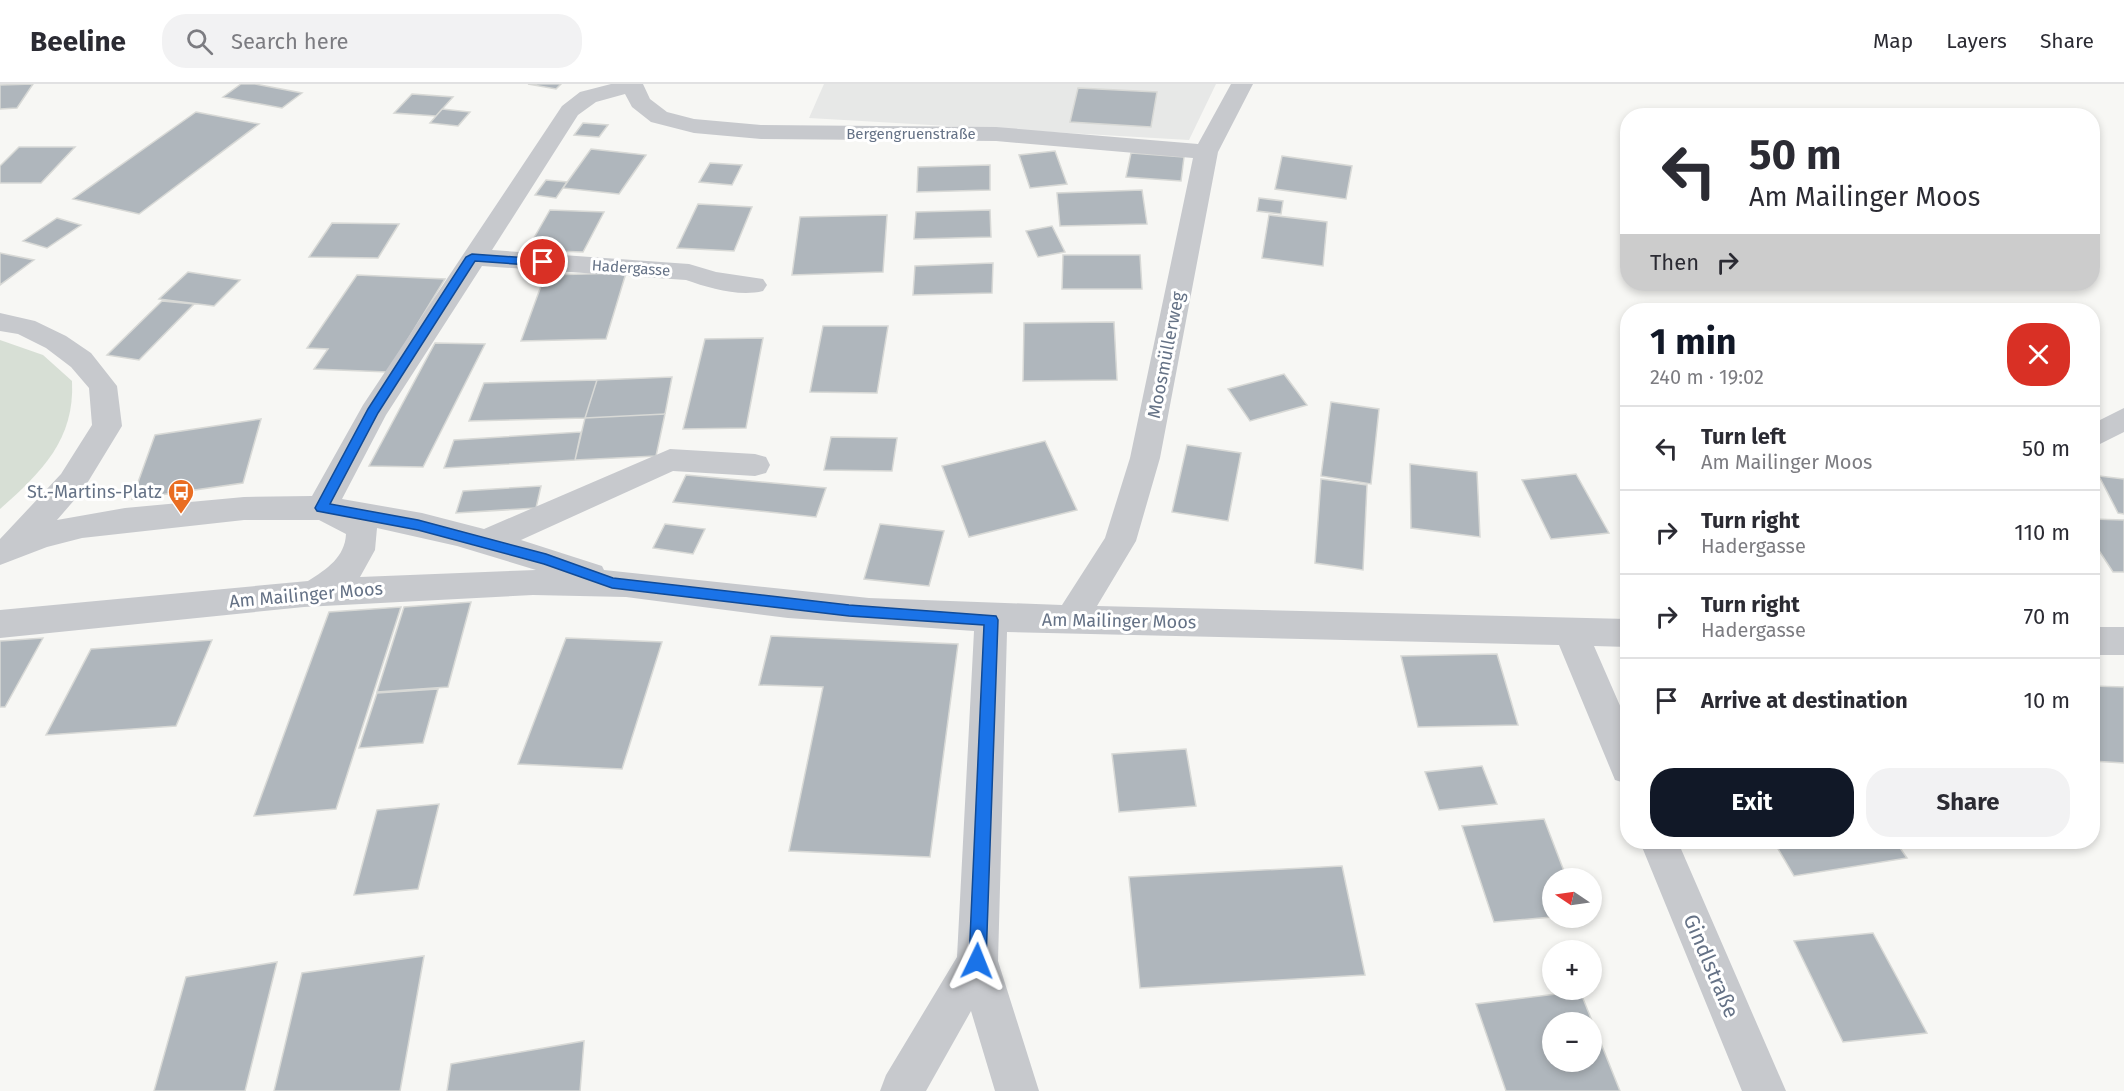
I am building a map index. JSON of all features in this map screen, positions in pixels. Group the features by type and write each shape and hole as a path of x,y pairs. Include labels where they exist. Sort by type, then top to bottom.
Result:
{"street":[{"name":"Moosmüllerweg","path":"1071,619 1120,541 1145,458 1206,152 1242,84"},
{"name":"Bergengruenstraße","path":"633,85 640,102 659,117 694,126 761,132 996,134 1206,152"},
{"path":"315,593 339,579 355,561 363,543 362,529 349,519 321,508 373,412 472,257 570,111 588,97 633,85"},
{"name":"Hadergasse","path":"472,257 689,272 713,280 754,285"},
{"name":"Am Mailinger Moos","path":"0,322 25,327 56,342 81,360 103,386 107,426 72,482 8,548"},
{"path":"2100,433 2124,418"},
{"path":"483,543 670,460 755,465"},
{"name":"Am Mailinger Moos","path":"8,548 104,522 274,507 321,508 418,525 546,560 612,583"},
{"name":"Am Mailinger Moos","path":"0,624 315,593 506,583 612,583 849,611 991,620 1071,619 1620,633"},
{"path":"991,620 977,961 1017,1091"},
{"path":"1570,633 1620,749"},
{"path":"2100,641 2124,641"},
{"name":"Gindlstraße","path":"1662,849 1764,1091"},
{"path":"902,1091 977,961"}],"shaded area":[{"path":"824,84 1216,84 1189,140 809,118"},
{"path":"0,340 43,355 72,381 68,420 53,453 29,482 0,509"}],"building":[{"path":"33,84 17,108 0,109 0,85"},
{"path":"241,84 255,84 302,93 282,108 223,97"},
{"path":"528,84 561,84 556,89"},
{"path":"1078,88 1157,92 1151,127 1070,122"},
{"path":"412,94 453,97 436,116 394,113"},
{"path":"442,109 470,112 458,126 430,123"},
{"path":"196,112 259,124 139,214 73,199"},
{"path":"583,123 608,125 599,137 574,135"},
{"path":"19,147 75,147 41,183 0,183 0,166"},
{"path":"591,149 646,155 619,194 563,188"},
{"path":"1055,151 1067,184 1030,188 1019,155"},
{"path":"1131,153 1184,157 1181,181 1126,177"},
{"path":"1282,156 1352,166 1346,199 1275,189"},
{"path":"710,163 742,165 732,185 699,182"},
{"path":"990,165 990,190 917,192 918,167"},
{"path":"546,180 567,182 556,198 535,195"},
{"path":"1142,190 1147,224 1060,226 1057,193"},
{"path":"1259,198 1283,201 1281,214 1257,211"},
{"path":"698,204 752,207 734,251 677,248"},
{"path":"550,210 604,212 583,252 527,250"},
{"path":"990,210 991,237 914,239 916,212"},
{"path":"887,215 883,272 792,275 800,217"},
{"path":"1269,215 1327,222 1323,266 1262,258"},
{"path":"57,218 81,225 47,248 23,241"},
{"path":"332,223 399,224 378,258 309,257"},
{"path":"1052,226 1065,252 1038,257 1026,231"},
{"path":"0,253 34,260 0,285"},
{"path":"1063,255 1140,255 1142,289 1062,289"},
{"path":"993,263 992,293 913,295 915,266"},
{"path":"188,272 240,280 214,306 159,299"},
{"path":"626,273 606,339 521,341 545,275"},
{"path":"357,275 445,279 388,372 314,369 328,349 307,348"},
{"path":"162,301 194,304 139,360 107,355"},
{"path":"1114,322 1117,380 1023,381 1024,323"},
{"path":"823,326 888,326 877,393 810,392"},
{"path":"763,338 746,428 683,429 705,339"},
{"path":"435,343 485,344 423,467 369,466"},
{"path":"1284,374 1307,405 1250,421 1228,389"},
{"path":"672,377 665,414 585,418 597,380"},
{"path":"597,380 585,418 469,421 484,383"},
{"path":"1331,402 1379,409 1371,484 1321,476"},
{"path":"665,414 656,456 575,460 585,418"},
{"path":"261,419 243,483 132,499 155,435"},
{"path":"581,432 575,460 444,468 454,440"},
{"path":"831,437 897,438 892,471 824,470"},
{"path":"1045,441 1077,510 969,537 942,466"},
{"path":"1187,445 1241,453 1228,521 1172,512"},
{"path":"1410,464 1477,472 1480,537 1411,528"},
{"path":"1576,474 1609,533 1551,539 1522,480"},
{"path":"686,475 826,488 816,517 673,502"},
{"path":"2100,476 2124,479 2124,514 2118,513"},
{"path":"1321,479 1367,485 1363,570 1315,563"},
{"path":"541,486 536,508 456,513 463,491"},
{"path":"2100,519 2124,520 2124,572 2113,572 2100,552"},
{"path":"665,524 705,529 693,554 653,548"},
{"path":"880,524 944,531 929,586 864,579"},
{"path":"471,602 448,687 377,692 404,607"},
{"path":"401,607 336,809 254,816 329,612"},
{"path":"771,636 958,644 930,857 789,851 823,687 759,685"},
{"path":"43,638 5,707 0,707 0,641"},
{"path":"566,638 662,642 622,769 518,764"},
{"path":"212,640 176,726 46,735 91,649"},
{"path":"1497,654 1518,725 1418,727 1401,656"},
{"path":"2100,686 2124,687 2124,763 2100,762"},
{"path":"438,689 423,743 359,748 377,693"},
{"path":"1186,749 1196,806 1119,812 1112,754"},
{"path":"1482,766 1497,804 1439,810 1425,772"},
{"path":"439,804 418,889 354,895 377,810"},
{"path":"1544,819 1563,868 1542,868 1542,918 1494,922 1462,826"},
{"path":"1778,849 1901,849 1907,858 1794,876"},
{"path":"1342,866 1365,975 1140,988 1129,877"},
{"path":"1873,933 1927,1033 1843,1042 1794,941"},
{"path":"424,956 400,1091 274,1091 302,973"},
{"path":"277,962 245,1091 154,1091 186,977"},
{"path":"1542,996 1542,1000 1584,1000 1588,1012 1542,1012 1542,1072 1602,1072 1602,1046 1620,1091 1506,1091 1476,1004"},
{"path":"584,1041 580,1091 447,1091 451,1064"}],"place":[{"name":"St.-Martins-Platz","path":"181,515"}],"route":[{"path":"543,262 472,257 373,412 321,508 418,525 546,560 612,583 849,611 991,620 977,961"}]}
